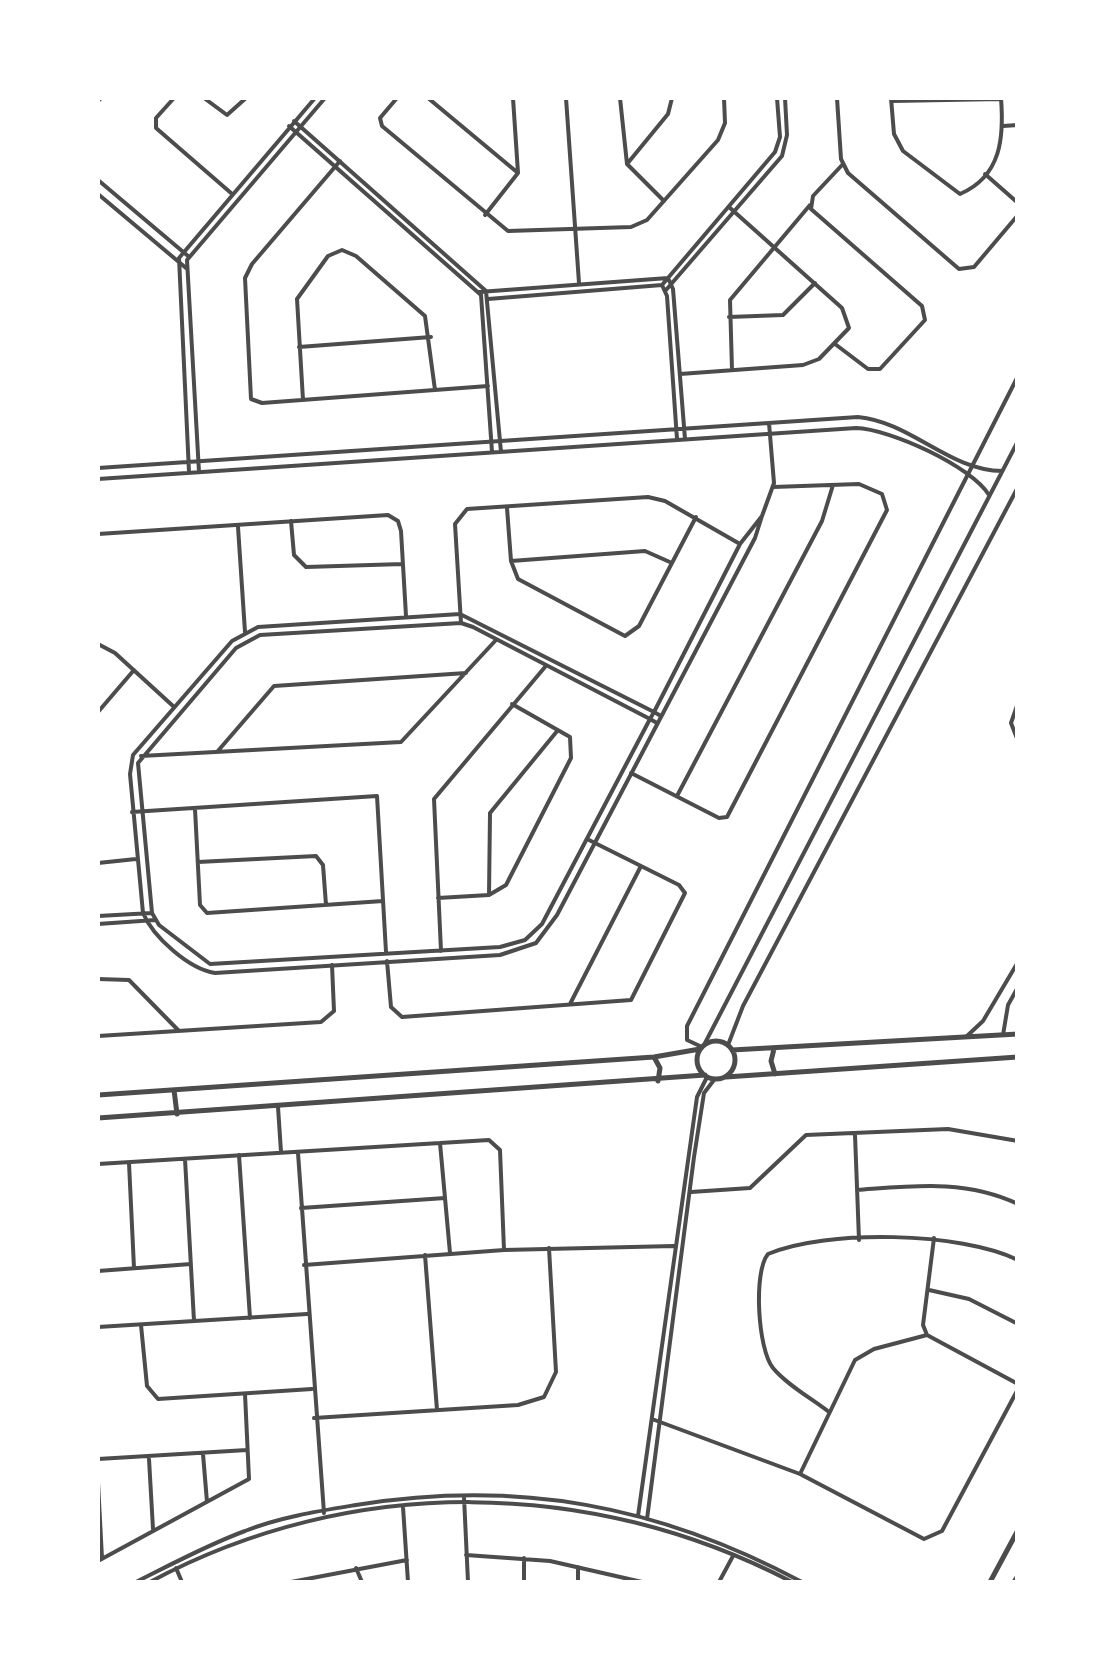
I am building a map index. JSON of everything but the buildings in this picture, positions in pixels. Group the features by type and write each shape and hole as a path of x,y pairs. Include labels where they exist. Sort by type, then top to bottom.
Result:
{"street":[{"path":"174,98 156,118 156,128 231,193"},
{"path":"204,98 227,116 246,98"},
{"path":"189,473 178,261 182,250 315,98"},
{"path":"199,472 188,256 325,98"},
{"path":"397,98 380,118 382,126 485,215 516,232 640,225 718,140 725,123 724,98"},
{"path":"428,98 518,174"},
{"path":"485,215 518,174 513,98"},
{"path":"566,98 579,283"},
{"path":"620,98 627,164 664,201"},
{"path":"627,164 668,114 672,98"},
{"path":"732,209 776,152 780,137 777,98"},
{"path":"677,440 664,287 784,152 785,98"},
{"path":"837,98 843,164 959,269 974,266 1018,215"},
{"path":"1001,98 1003,126 998,157 966,193 950,190 898,143 892,99 1001,98"},
{"path":"292,124 300,126 482,292 496,380 501,452"},
{"path":"292,124 295,132 338,164"},
{"path":"1003,126 1018,125"},
{"path":"338,164 252,264 243,286 248,394 256,403 435,390 496,380"},
{"path":"732,370 729,317 734,293 843,164"},
{"path":"985,174 1018,203"},
{"path":"98,180 188,256"},
{"path":"98,194 186,268"},
{"path":"810,204 814,212 925,312 922,326 880,368 868,369 835,344"},
{"path":"680,374 803,365 835,344 848,328 848,313 732,209"},
{"path":"303,400 296,308 300,290 328,256 342,250 356,256 425,316 435,390"},
{"path":"482,292 670,280"},
{"path":"670,280 685,440"},
{"path":"729,317 783,315 815,283"},
{"path":"486,299 664,287"},
{"path":"486,299 492,452"},
{"path":"299,348 431,338"},
{"path":"702,1047 687,1040 687,1026 1018,376"},
{"path":"98,468 867,418 921,438 973,466 1002,471"},
{"path":"661,716 460,614 271,624 245,632 208,666 132,755 132,812 142,913 196,968 208,972 500,955 528,948 550,928 755,538 774,487 769,424"},
{"path":"98,479 866,428 917,447 970,475 989,495"},
{"path":"550,438 552,448"},
{"path":"917,447 921,438"},
{"path":"708,1077 698,1067 702,1047 1018,441"},
{"path":"335,452 336,463"},
{"path":"677,796 822,521 833,485"},
{"path":"631,773 719,818 727,816 885,516 886,499 872,488 774,487"},
{"path":"726,1077 734,1068 730,1048 743,1006 1017,490"},
{"path":"461,623 456,519 467,510 648,498 696,517 740,544"},
{"path":"1010,502 1018,506"},
{"path":"506,507 510,561 526,586 625,636 637,630 696,517"},
{"path":"98,534 388,515 400,525 406,616"},
{"path":"657,723 650,719 546,665 497,640 461,623 271,632 236,648 141,756 137,775 152,913 210,964 510,946 535,932 587,838 650,719 654,712 740,544 762,516"},
{"path":"290,521 294,555 306,567 403,564"},
{"path":"237,525 245,632"},
{"path":"510,561 645,551 672,562"},
{"path":"141,756 401,742 497,640"},
{"path":"98,644 109,648 173,706"},
{"path":"441,951 432,811 436,793 546,665"},
{"path":"208,666 215,672"},
{"path":"98,712 134,670"},
{"path":"218,752 274,686 467,673"},
{"path":"1018,703 1011,723 1018,741"},
{"path":"438,898 489,894 506,885 572,758 574,744 558,730 512,704"},
{"path":"489,894 490,812 558,730"},
{"path":"132,812 376,796 391,1007 402,1017 631,1000 684,899 684,889 587,838"},
{"path":"195,808 200,905 207,913 383,902"},
{"path":"198,862 316,856 323,866 326,905"},
{"path":"98,863 136,860"},
{"path":"570,1005 641,866"},
{"path":"98,916 152,913"},
{"path":"98,924 156,920"},
{"path":"350,956 350,964"},
{"path":"966,1037 983,1022 1018,962"},
{"path":"98,1036 327,1020 334,1011 332,965"},
{"path":"98,978 130,980 179,1031"},
{"path":"1003,1035 1008,1005 1018,987"},
{"path":"98,1095 654,1056 716,1041 730,1048 774,1049 1018,1034"},
{"path":"774,1049 771,1062 775,1074"},
{"path":"654,1056 658,1081"},
{"path":"98,1118 1018,1058"},
{"path":"646,1520 708,1077"},
{"path":"638,1518 698,1097 708,1077"},
{"path":"174,1090 176,1114"},
{"path":"278,1107 281,1152"},
{"path":"691,1192 750,1188 801,1137 948,1128 1018,1141"},
{"path":"854,1132 860,1240"},
{"path":"98,1164 484,1139 498,1145 504,1250"},
{"path":"440,1142 450,1253"},
{"path":"298,1151 314,1418 324,1514"},
{"path":"238,1155 250,1318"},
{"path":"184,1158 194,1321"},
{"path":"129,1162 134,1268"},
{"path":"857,1190 938,1184 970,1187 1018,1204"},
{"path":"301,1208 445,1198"},
{"path":"652,1419 800,1474 916,1538 932,1538 944,1528 1018,1386 927,1335 924,1325 934,1238"},
{"path":"829,1412 769,1364 763,1345 759,1268 768,1254 860,1240 934,1238 968,1242 1018,1260"},
{"path":"304,1266 504,1250 684,1246"},
{"path":"314,1418 532,1404 553,1386 556,1372 550,1248"},
{"path":"425,1255 437,1410"},
{"path":"98,1271 190,1264"},
{"path":"928,1290 969,1299 1018,1324"},
{"path":"98,1327 307,1314"},
{"path":"141,1324 147,1386 153,1396 164,1400 312,1388"},
{"path":"800,1474 861,1355 927,1335"},
{"path":"98,1482 100,1559 249,1478 245,1394"},
{"path":"98,1459 249,1450"},
{"path":"203,1454 207,1502"},
{"path":"149,1458 153,1529"},
{"path":"464,1492 468,1582"},
{"path":"136,1582 248,1529 464,1492 551,1499 646,1520 711,1539 802,1582"},
{"path":"324,1514 464,1500 638,1518"},
{"path":"403,1505 408,1582"},
{"path":"646,1520 734,1554 792,1582"},
{"path":"990,1582 1018,1530"},
{"path":"719,1582 734,1554"},
{"path":"466,1556 524,1558 642,1582"},
{"path":"524,1558 524,1582"},
{"path":"291,1582 407,1560"},
{"path":"150,1582 175,1566"},
{"path":"175,1566 182,1582"},
{"path":"578,1566 578,1582"},
{"path":"356,1567 362,1582"},
{"path":"1014,1582 1018,1576"}]}
